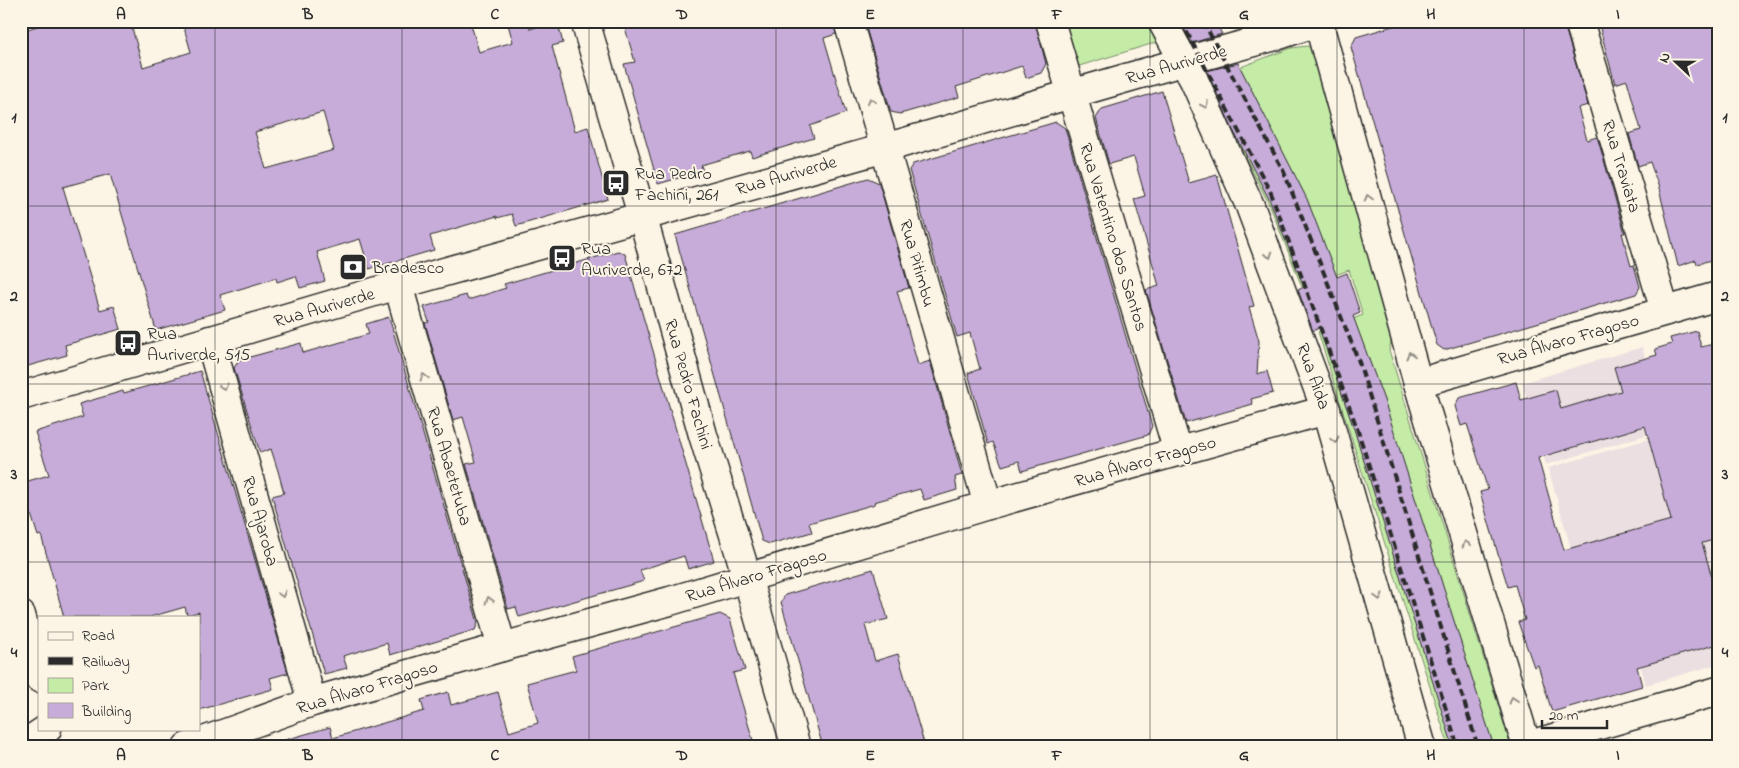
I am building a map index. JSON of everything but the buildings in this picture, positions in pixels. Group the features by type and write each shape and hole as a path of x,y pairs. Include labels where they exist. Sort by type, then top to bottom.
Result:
{"street":[{"name":"Rua Pedro Fachini","path":"585,21 642,215 703,435 747,577 796,747"},
{"name":"Rua Pitimbu","path":"848,21 988,505"},
{"name":"Rua Vatentino dos Santos","path":"1050,21 1178,452"},
{"name":"Rua Aida","path":"1162,21 1185,61 1250,206 1326,410 1422,747"},
{"name":"Rua Auriverde","path":"21,396 398,285 1279,35 1319,21"},
{"path":"1319,21 1418,383 1526,746 1718,691"},
{"name":"Rua Traviata","path":"1579,21 1665,311"},
{"name":"Rua Abaetetuba","path":"398,285 502,647"},
{"name":"Rua Álvaro Fragoso","path":"1418,383 1718,296"},
{"name":"Rua Ajaroba","path":"210,340 312,702"},
{"name":"Rua Álvaro Fragoso","path":"188,747 312,702 670,601 988,505 1326,410"},
{"path":"21,615 38,674"},
{"path":"21,746 45,730"},
{"path":"53,730 58,747"}],"shaded area":[{"path":"1642,347 1666,429 1546,465 1522,383"},
{"path":"1718,419 1718,664 1646,685 1627,620 1594,629 1548,468"}],"green space":[{"path":"1063,21 1150,21 1161,41 1076,67"},
{"path":"1307,46 1316,50 1394,331 1389,350 1511,747 1449,747 1318,332 1363,315 1349,270 1302,287 1270,206 1206,80 1291,48"}],"railway":[{"path":"1181,21 1271,193 1357,428 1458,747"},
{"path":"1203,21 1284,172 1359,362 1478,747"}],"place":[{"name":"Rua Pedro Fachini, 261","path":"616,183"},
{"name":"Rua Auriverde, 672","path":"562,258"},
{"name":"Bradesco","path":"353,267"},
{"name":"Rua Auriverde, 515","path":"128,343"}]}
